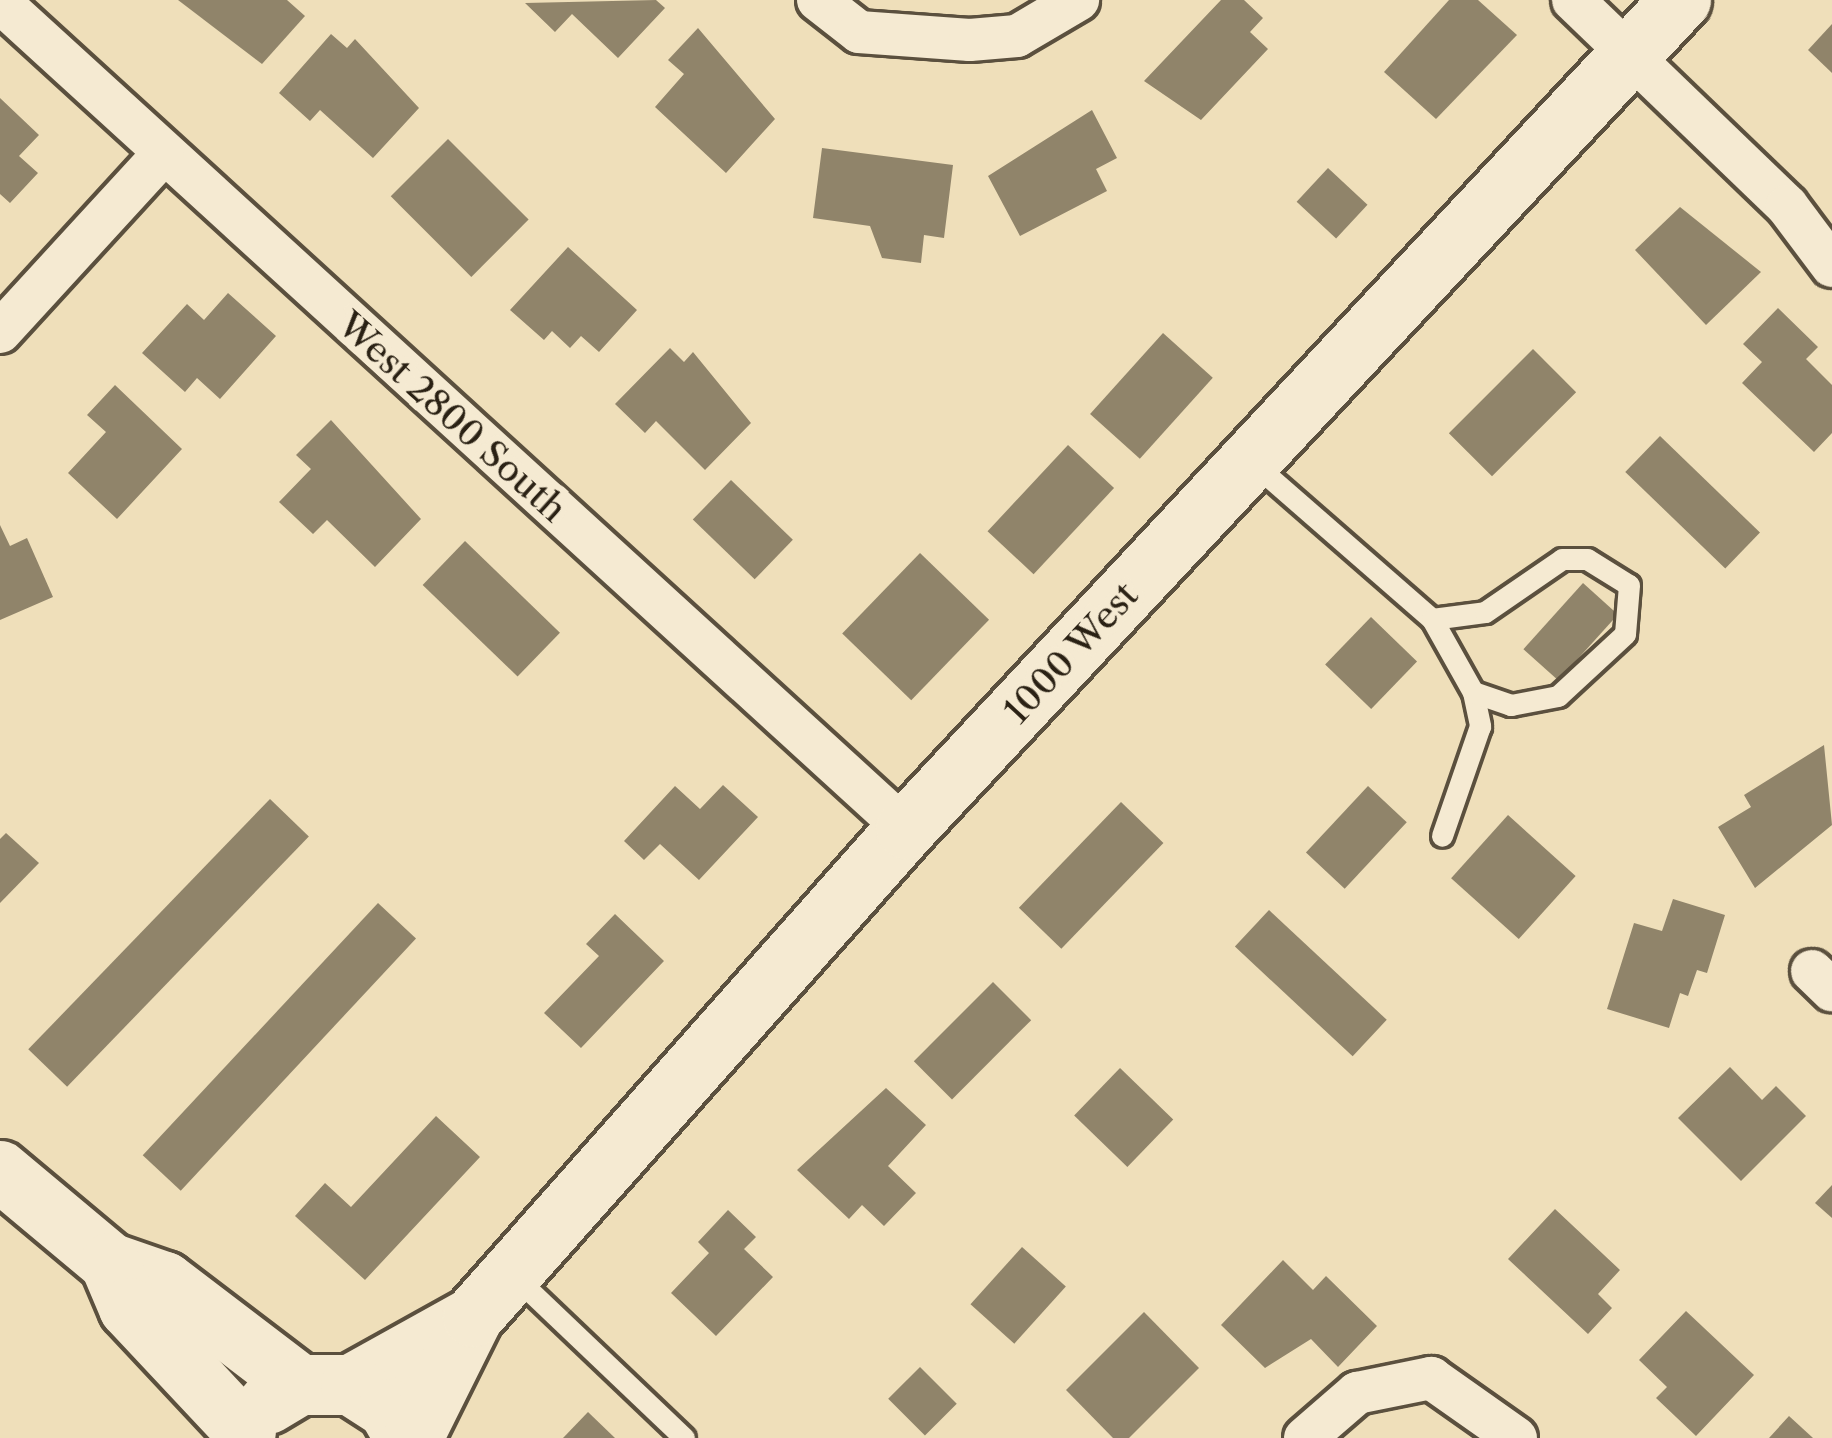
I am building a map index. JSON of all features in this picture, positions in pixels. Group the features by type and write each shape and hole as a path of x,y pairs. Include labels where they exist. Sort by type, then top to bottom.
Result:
{"main road":[{"name":"1000 West","path":"473,1317 906,829 1681,0"},
{"path":"0,1171 110,1263 165,1282 326,1385 388,1409 409,1438 473,1317"},
{"path":"110,1263 129,1308 246,1435 326,1385 473,1317"}],"street":[{"path":"818,0 859,32 922,40 1017,35 1078,0"},
{"path":"1573,0 1786,206 1832,266"},
{"name":"West 2800 South","path":"0,2 906,829"},
{"path":"0,332 163,154"},
{"path":"1305,1438 1357,1393 1430,1378 1516,1438"}],"lane":[{"path":"1251,461 1432,620 1473,692 1480,726 1442,836"},
{"path":"1432,620 1485,612 1562,559 1586,559 1629,585 1625,634 1558,696 1511,705 1473,692"},
{"path":"513,1275 685,1438"}],"building":[{"path":"178,0 287,0 305,16 262,64"},
{"path":"656,0 665,8 618,58 572,14 555,32 525,3"},
{"path":"1221,0 1244,0 1263,18 1250,32 1268,49 1201,120 1144,81"},
{"path":"1449,0 1478,0 1517,35 1436,119 1384,72"},
{"path":"1832,24 1832,73 1808,50"},
{"path":"698,28 775,119 726,173 655,107 684,74 668,60"},
{"path":"331,34 347,48 355,39 419,108 373,158 320,110 310,121 279,93"},
{"path":"0,98 39,135 19,156 38,173 10,203 0,194"},
{"path":"1092,110 1117,158 1096,169 1107,191 1020,236 988,176"},
{"path":"448,139 529,220 471,277 391,196"},
{"path":"822,148 953,165 944,238 924,235 921,263 882,258 870,226 813,218"},
{"path":"1328,168 1367,205 1336,238 1297,202"},
{"path":"1680,207 1761,272 1706,325 1635,250"},
{"path":"568,247 637,310 599,352 581,336 570,348 552,331 544,340 510,310"},
{"path":"228,293 276,336 220,399 197,378 185,392 142,353 187,304 204,320"},
{"path":"1778,308 1818,347 1806,359 1832,385 1832,433 1814,452 1742,383 1762,362 1743,344"},
{"path":"1163,333 1213,378 1140,459 1090,414"},
{"path":"670,348 684,362 693,352 751,423 705,470 656,421 645,433 615,404"},
{"path":"1533,349 1576,392 1492,476 1449,433"},
{"path":"115,385 182,449 117,519 68,473 106,432 87,415"},
{"path":"331,420 421,519 375,567 327,520 313,534 279,502 311,469 296,455"},
{"path":"1660,436 1760,533 1725,569 1625,472"},
{"path":"1068,445 1114,488 1034,574 988,531"},
{"path":"731,480 793,540 755,579 693,520"},
{"path":"0,525 10,546 27,538 53,597 0,620"},
{"path":"465,541 560,633 518,677 423,585"},
{"path":"920,553 989,620 911,700 842,634"},
{"path":"1583,583 1618,614 1558,681 1523,649"},
{"path":"1371,617 1417,661 1371,709 1325,664"},
{"path":"1824,745 1832,825 1755,888 1718,827 1751,807 1744,795"},
{"path":"723,785 758,817 699,880 660,844 644,860 624,841 675,786 700,809"},
{"path":"1368,786 1407,822 1345,889 1306,853"},
{"path":"270,799 309,837 67,1087 28,1049"},
{"path":"1121,802 1163,843 1061,949 1019,908"},
{"path":"1508,815 1576,876 1519,939 1451,878"},
{"path":"6,833 39,863 0,903 0,839"},
{"path":"1673,899 1725,915 1707,973 1697,970 1688,996 1680,993 1669,1028 1607,1009 1634,923 1662,931"},
{"path":"378,903 416,938 181,1191 143,1155"},
{"path":"1269,910 1387,1020 1353,1056 1235,947"},
{"path":"615,914 664,961 581,1048 544,1013 599,956 586,944"},
{"path":"993,982 1031,1020 952,1099 914,1061"},
{"path":"1730,1067 1762,1100 1776,1086 1806,1116 1741,1181 1678,1118"},
{"path":"1120,1068 1173,1119 1127,1167 1074,1115"},
{"path":"886,1088 926,1125 888,1166 916,1193 884,1226 862,1205 849,1219 797,1170"},
{"path":"436,1116 480,1157 365,1280 295,1216 325,1183 351,1207"},
{"path":"1832,1185 1832,1218 1815,1203"},
{"path":"1555,1209 1620,1270 1598,1294 1612,1308 1588,1334 1508,1259"},
{"path":"728,1210 756,1237 744,1249 773,1277 716,1336 671,1293 709,1253 698,1242"},
{"path":"1022,1247 1066,1286 1014,1344 970,1304"},
{"path":"1283,1260 1313,1290 1326,1276 1377,1326 1338,1367 1311,1339 1265,1368 1221,1325"},
{"path":"1686,1311 1754,1375 1696,1436 1656,1398 1667,1387 1639,1360"},
{"path":"1144,1312 1199,1368 1129,1438 1113,1438 1066,1390"},
{"path":"920,1367 957,1404 925,1436 888,1399"},
{"path":"588,1412 615,1438 563,1438"},
{"path":"1789,1416 1813,1438 1769,1438"}]}
